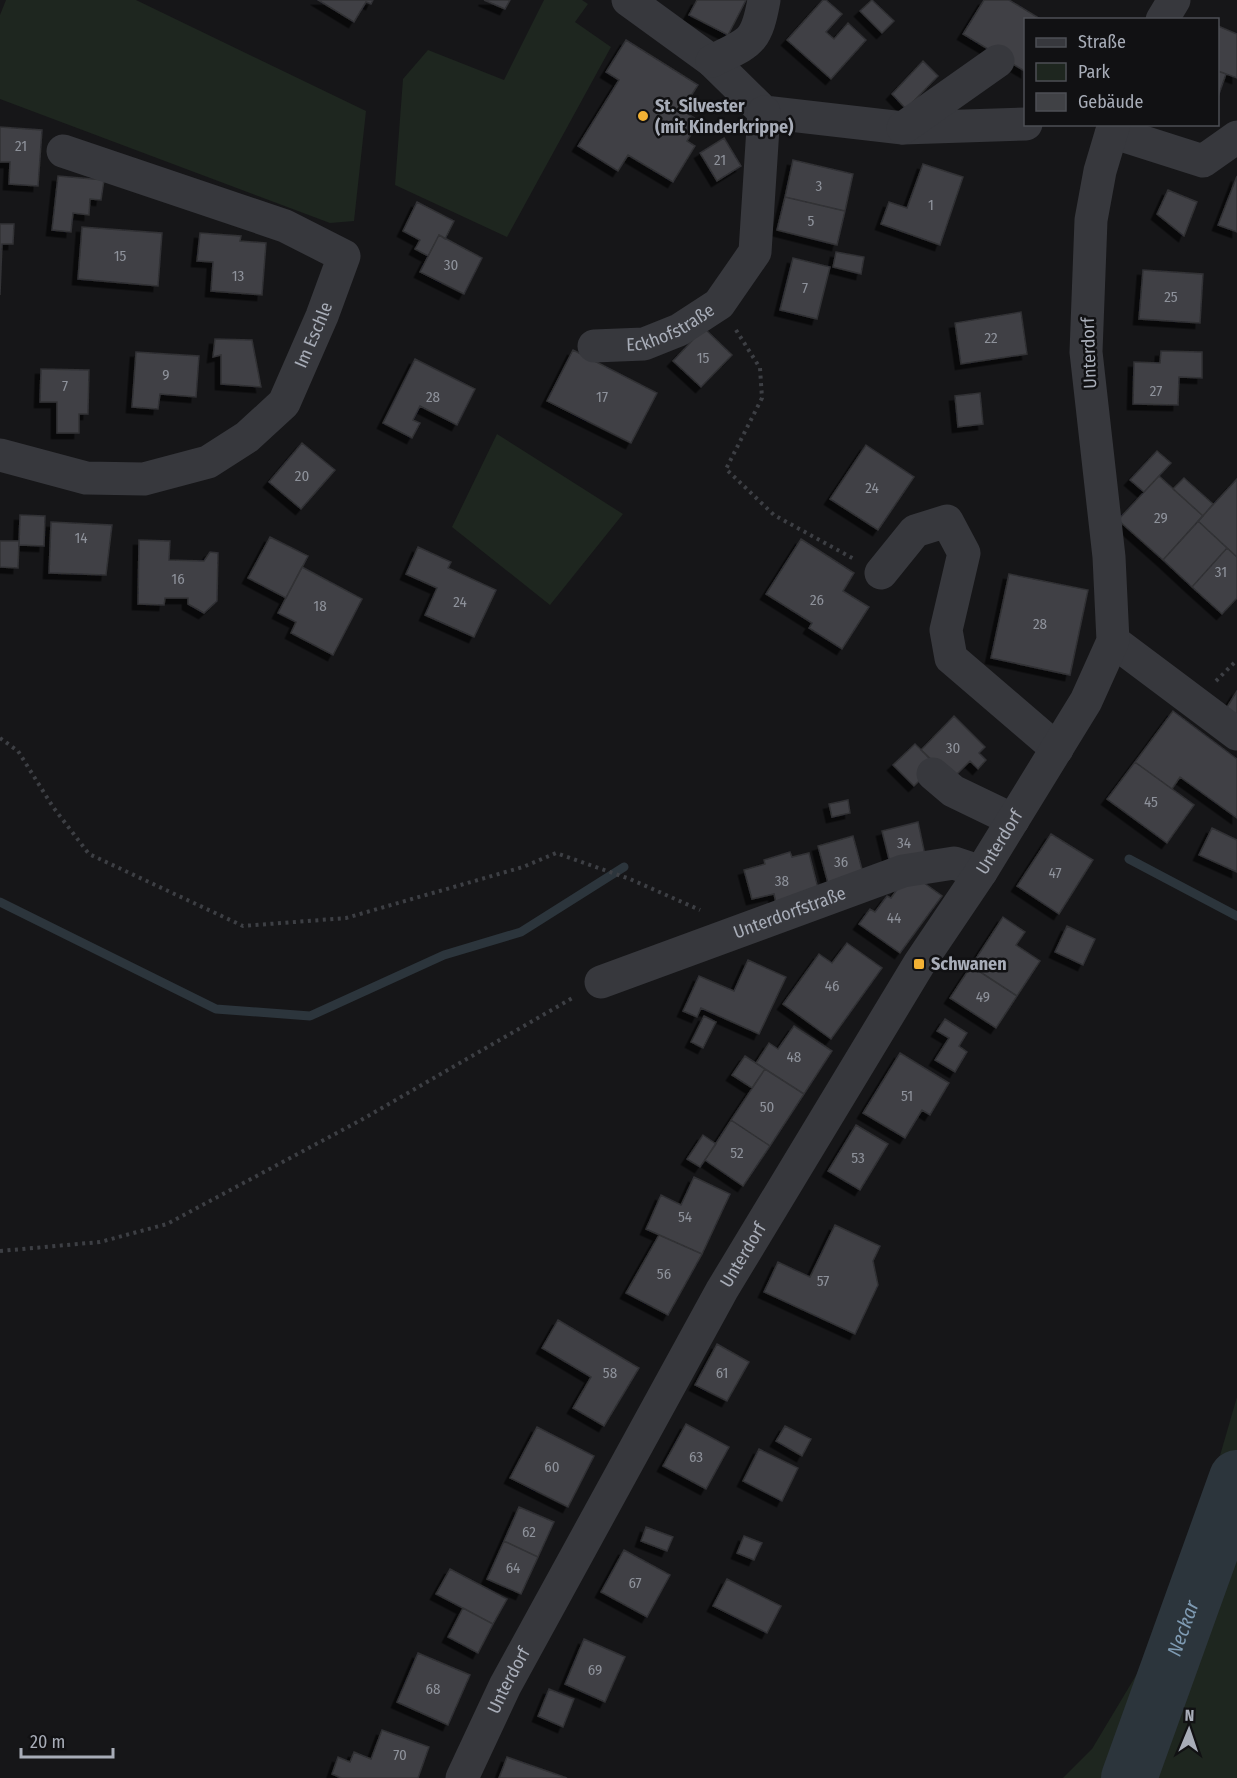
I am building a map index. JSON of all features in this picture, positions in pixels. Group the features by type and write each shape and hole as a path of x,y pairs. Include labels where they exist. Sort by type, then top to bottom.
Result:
{"street":[{"path":"712,61 747,44 755,36 764,0"},
{"path":"1163,18 1174,0"},
{"path":"630,1 712,61 764,112 903,128 1024,124"},
{"path":"903,128 998,61"},
{"name":"Eckhofstraße","path":"594,346 644,344 679,330 719,304 755,252 764,112"},
{"path":"1113,128 1203,161 1237,137"},
{"name":"Unterdorf","path":"462,1778 504,1686 722,1290 920,964 981,872 1086,701 1113,641 1109,557 1086,352 1091,220 1113,128"},
{"name":"Im Eschle","path":"0,455 86,478 144,479 208,462 247,437 284,403 322,316 344,255 285,226 63,151"},
{"path":"881,573 915,531 947,521 964,553 946,630 951,658 1057,749"},
{"path":"1113,641 1237,735"},
{"path":"933,774 953,791 1013,820"},
{"name":"Unterdorfstraße","path":"601,982 903,871 954,863 981,872"}],"path":[{"path":"719,304 760,368 762,398 726,469 774,515 881,573"},
{"path":"0,738 18,751 53,807 89,855 243,926 346,918 523,867 556,854 630,879 742,929"},
{"path":"0,1251 100,1242 167,1224 361,1120 601,982"}],"green space":[{"path":"6,0 136,0 366,111 354,221 330,223 0,99 0,15"},
{"path":"544,0 582,0 588,4 575,22 611,47 507,237 395,185 403,79 428,50 504,80"},
{"path":"497,434 623,514 550,605 452,527"},
{"path":"1237,1397 1237,1778 1063,1778 1092,1749 1156,1642 1219,1459"}],"building":[{"path":"318,0 373,0 371,4 366,2 354,22"},
{"path":"484,0 510,0 505,9"},
{"path":"697,0 746,0 728,35 689,15"},
{"path":"823,0 842,14 826,32 834,39 848,23 866,40 831,79 787,40"},
{"path":"872,0 894,21 882,33 860,11"},
{"path":"984,0 1009,0 1039,18 1024,18 1024,71 963,34"},
{"path":"1219,26 1237,34 1237,78 1219,71"},
{"name":"St. Silvester (mit Kinderkrippe)","path":"626,40 698,85 682,110 699,121 687,141 695,146 673,182 628,155 618,171 578,146 619,80 606,72"},
{"path":"923,61 938,76 906,109 892,94"},
{"path":"1219,71 1226,74 1219,94"},
{"path":"0,127 42,130 38,186 9,184 10,162 0,162"},
{"path":"724,138 741,166 717,181 700,153"},
{"path":"793,160 853,174 845,211 785,197"},
{"path":"923,164 963,177 940,245 881,224 889,202 907,208"},
{"path":"58,176 104,180 101,200 90,199 89,215 73,213 71,232 52,230"},
{"path":"1237,176 1237,232 1218,225"},
{"path":"1168,190 1197,202 1184,236 1157,214"},
{"path":"785,197 845,211 837,245 777,230"},
{"path":"417,202 454,221 445,239 439,235 428,256 415,249 420,240 403,231"},
{"path":"0,224 14,224 13,244 2,244 0,295"},
{"path":"82,227 162,233 158,286 78,279"},
{"path":"200,233 241,236 240,241 266,243 262,295 211,291 213,262 197,261"},
{"path":"439,235 482,258 464,294 420,272"},
{"path":"836,252 864,257 861,274 833,267"},
{"path":"793,258 830,267 817,319 780,310"},
{"path":"1143,270 1203,274 1200,323 1139,319"},
{"path":"1021,312 1027,354 961,364 955,323"},
{"path":"704,328 732,355 701,387 673,361"},
{"path":"215,339 252,340 261,387 221,384 221,355 213,357"},
{"path":"573,350 657,393 631,443 547,401"},
{"path":"1161,351 1202,352 1202,378 1179,377 1178,405 1133,404 1134,362 1160,363"},
{"path":"136,352 199,356 196,397 160,394 158,409 132,407"},
{"path":"415,359 475,389 457,425 420,406 413,420 420,423 412,438 383,423"},
{"path":"41,369 89,370 88,414 79,414 79,433 57,433 57,402 40,402"},
{"path":"980,393 983,424 958,427 955,396"},
{"path":"302,443 335,470 301,509 269,482"},
{"path":"866,445 914,477 878,530 830,499"},
{"path":"1157,451 1171,463 1144,492 1130,480"},
{"path":"1159,476 1203,516 1163,560 1118,520"},
{"path":"1184,478 1213,504 1203,516 1173,489"},
{"path":"1237,479 1237,557 1198,521"},
{"path":"20,515 45,516 44,546 19,545"},
{"path":"1198,521 1227,548 1192,587 1163,560"},
{"path":"51,522 112,525 106,575 49,573"},
{"path":"270,537 308,556 286,598 248,578"},
{"path":"801,539 854,573 843,591 869,607 842,649 809,628 812,623 766,594"},
{"path":"139,540 170,541 169,560 204,561 210,552 218,553 217,601 204,613 188,604 188,598 165,598 164,605 138,604"},
{"path":"0,541 19,541 18,568 0,567"},
{"path":"418,547 451,562 448,568 496,590 474,637 425,615 437,588 406,574"},
{"path":"1227,548 1237,557 1237,598 1222,614 1192,587"},
{"path":"302,567 362,599 333,655 291,633 296,622 278,613"},
{"path":"1009,574 1088,590 1070,675 991,658"},
{"path":"1237,691 1237,720 1224,712"},
{"path":"1173,711 1237,759 1237,818 1180,777 1172,789 1135,762"},
{"path":"954,716 985,747 979,753 986,760 978,769 970,761 951,780 921,750"},
{"path":"915,744 936,764 914,786 893,765"},
{"path":"1135,762 1194,805 1167,843 1107,799"},
{"path":"848,800 850,813 832,817 829,804"},
{"path":"918,822 925,855 890,863 882,831"},
{"path":"1212,828 1237,840 1237,872 1199,855"},
{"path":"1051,834 1093,860 1059,914 1017,886"},
{"path":"853,836 864,877 829,887 818,846"},
{"path":"790,852 792,857 809,853 819,892 776,903 774,894 752,899 744,870 765,864 764,860"},
{"path":"909,872 942,896 900,953 859,924 870,909 875,912 887,896 891,898"},
{"path":"1003,917 1025,932 1016,945 1040,961 1017,996 971,966"},
{"path":"1067,926 1095,939 1083,965 1055,952"},
{"path":"847,943 882,968 831,1039 783,1004 819,954 832,963"},
{"path":"748,960 786,977 759,1034 701,1008 697,1017 683,1011 699,976 734,991"},
{"path":"971,966 1017,996 996,1028 950,998"},
{"path":"704,1016 716,1022 703,1048 691,1042"},
{"path":"945,1019 967,1033 959,1046 967,1052 955,1072 935,1060 949,1038 937,1031"},
{"path":"794,1026 832,1051 804,1094 756,1063 769,1043 778,1049"},
{"path":"900,1053 949,1083 930,1115 922,1110 905,1138 863,1113"},
{"path":"745,1056 765,1069 752,1088 732,1075"},
{"path":"765,1069 804,1094 770,1146 731,1120"},
{"path":"731,1120 770,1146 743,1186 705,1160"},
{"path":"856,1125 888,1144 860,1190 828,1171"},
{"path":"703,1135 716,1144 700,1167 687,1159"},
{"path":"694,1177 730,1194 702,1254 646,1229 661,1195 681,1205"},
{"path":"835,1225 880,1246 873,1261 878,1285 855,1334 764,1292 778,1262 810,1277"},
{"path":"659,1235 702,1254 668,1315 626,1293"},
{"path":"558,1320 639,1368 604,1426 573,1408 591,1377 542,1348"},
{"path":"717,1344 749,1362 727,1401 695,1385"},
{"path":"686,1424 729,1447 706,1489 663,1466"},
{"path":"785,1426 811,1439 802,1456 776,1441"},
{"path":"537,1427 594,1456 568,1507 510,1478"},
{"path":"759,1449 798,1468 782,1501 743,1481"},
{"path":"519,1507 554,1522 538,1557 504,1541"},
{"path":"646,1527 673,1537 667,1551 641,1541"},
{"path":"744,1536 762,1543 754,1560 737,1553"},
{"path":"504,1541 538,1557 521,1594 487,1579"},
{"path":"624,1550 670,1575 647,1617 601,1592"},
{"path":"450,1569 507,1599 493,1624 436,1594"},
{"path":"727,1579 781,1606 767,1633 713,1606"},
{"path":"463,1608 493,1624 478,1653 448,1637"},
{"path":"584,1639 625,1657 605,1702 565,1684"},
{"path":"418,1653 470,1675 448,1725 397,1702"},
{"path":"549,1689 574,1699 563,1727 538,1716"},
{"path":"382,1730 429,1747 418,1778 341,1778 332,1774 338,1757 350,1762 354,1752 371,1759"},
{"path":"507,1757 567,1778 499,1778"}],"waterway":[{"path":"1129,859 1237,916"},
{"path":"0,902 216,1009 310,1016 444,955 521,932 624,867"},
{"name":"Neckar","path":"1129,1778 1237,1478"}],"place":[{"name":"St. Silvester (mit Kinderkrippe)","path":"643,116"},
{"name":"Schwanen","path":"919,964"}]}
